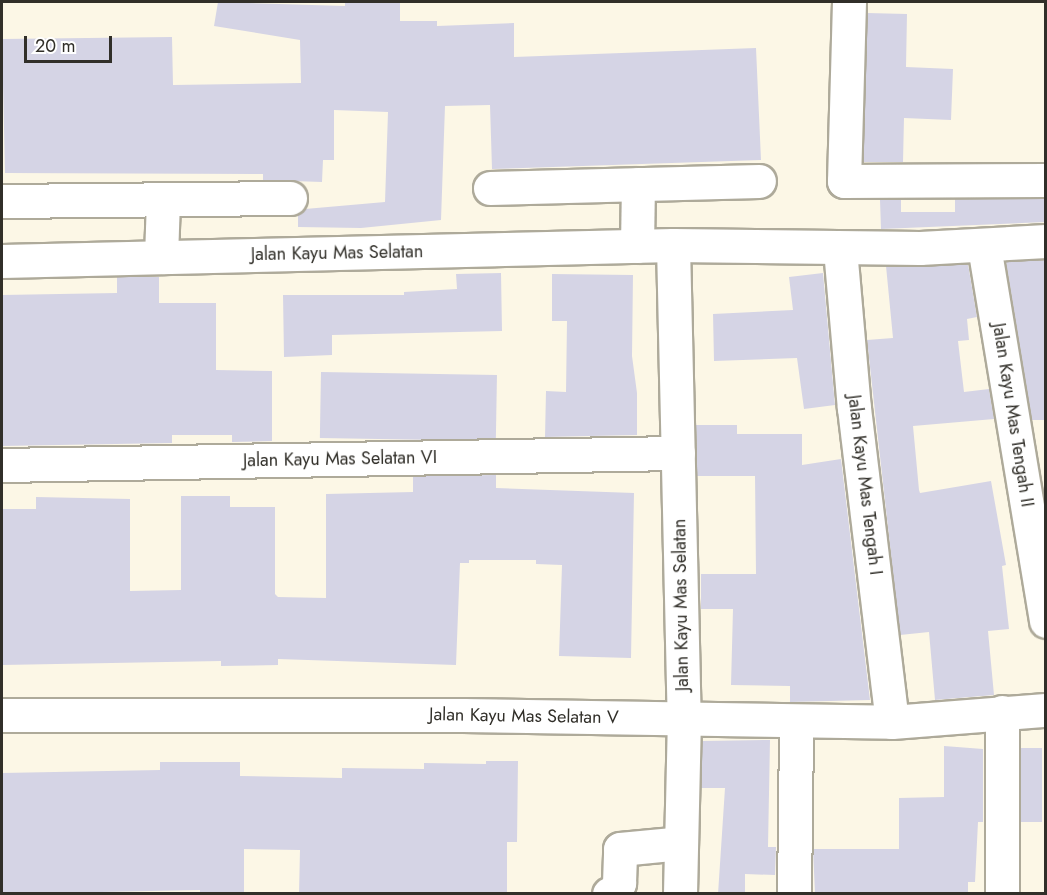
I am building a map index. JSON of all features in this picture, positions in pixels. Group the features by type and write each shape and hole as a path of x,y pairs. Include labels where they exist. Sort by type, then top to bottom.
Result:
{"street":[{"path":"849,2 844,181 1046,180"},
{"path":"490,188 759,181"},
{"path":"637,246 638,184"},
{"path":"2,201 290,198"},
{"path":"161,257 162,200"},
{"name":"Jalan Kayu Mas Selatan","path":"2,261 673,245 840,249 984,246 1046,241"},
{"name":"Jalan Kayu Mas Selatan","path":"673,245 684,717 680,894"},
{"name":"Jalan Kayu Mas Tengah II","path":"984,246 1046,621"},
{"name":"Jalan Kayu Mas Tengah I","path":"840,249 854,408 892,722"},
{"name":"Jalan Kayu Mas Selatan VI","path":"2,465 678,453"},
{"name":"Jalan Kayu Mas Selatan V","path":"2,715 684,717 796,722 892,722 1046,710"},
{"path":"1002,712 1002,894"},
{"path":"794,894 796,722"},
{"path":"609,894 616,891 619,883 620,849 681,843"}],"building":[{"path":"218,2 345,6 345,2 400,2 400,21 437,21 437,26 514,23 514,57 756,48 761,160 492,169 490,105 445,106 441,220 361,228 298,227 298,215 305,209 385,202 388,112 334,110 334,160 323,160 322,182 263,180 263,174 5,173 2,39 172,37 173,85 301,83 300,40 214,26"},
{"path":"867,13 907,14 906,67 953,69 951,120 904,118 903,162 863,162"},
{"path":"901,199 901,212 955,212 955,199 1046,199 1046,222 881,229 880,200"},
{"path":"1046,260 1046,420 1032,420 1006,262"},
{"path":"968,264 977,317 967,319 969,340 958,341 964,392 989,389 994,419 913,426 919,490 920,493 991,481 1006,565 1002,566 1009,629 988,631 994,695 935,700 929,632 900,635 867,340 893,338 886,266"},
{"path":"501,273 502,331 332,335 332,355 284,357 283,295 404,295 404,292 457,289 456,274"},
{"path":"823,273 835,405 804,409 797,358 714,361 713,314 793,310 789,277"},
{"path":"552,274 633,275 632,356 637,393 637,435 545,437 546,391 566,392 567,321 552,321"},
{"path":"117,277 159,277 159,303 216,303 216,370 272,371 272,441 232,442 232,435 172,435 172,443 2,446 2,295 117,293"},
{"path":"321,372 497,375 496,441 320,438"},
{"path":"696,425 737,425 737,434 802,434 802,465 841,459 870,700 790,702 790,686 731,685 733,609 701,609 701,574 756,574 755,476 697,476"},
{"path":"496,475 496,488 634,493 631,658 559,656 562,565 536,564 536,560 469,560 469,563 460,563 456,665 278,659 278,665 221,666 221,661 2,665 2,509 36,509 36,497 130,499 130,591 181,590 181,496 230,496 230,507 275,507 275,594 278,597 326,598 326,494 413,492 413,476"},
{"path":"770,740 768,847 776,847 775,875 745,874 745,894 718,894 725,788 701,788 702,741"},
{"path":"944,746 983,749 983,822 978,822 975,882 968,882 968,894 815,894 813,849 899,849 899,798 944,797"},
{"path":"1021,748 1042,748 1042,822 1021,822"},
{"path":"486,761 518,761 517,842 507,842 507,894 299,894 300,850 244,849 244,894 200,894 200,890 2,894 2,773 160,770 160,762 240,762 240,776 342,778 342,768 424,769 424,763 486,764"}]}
